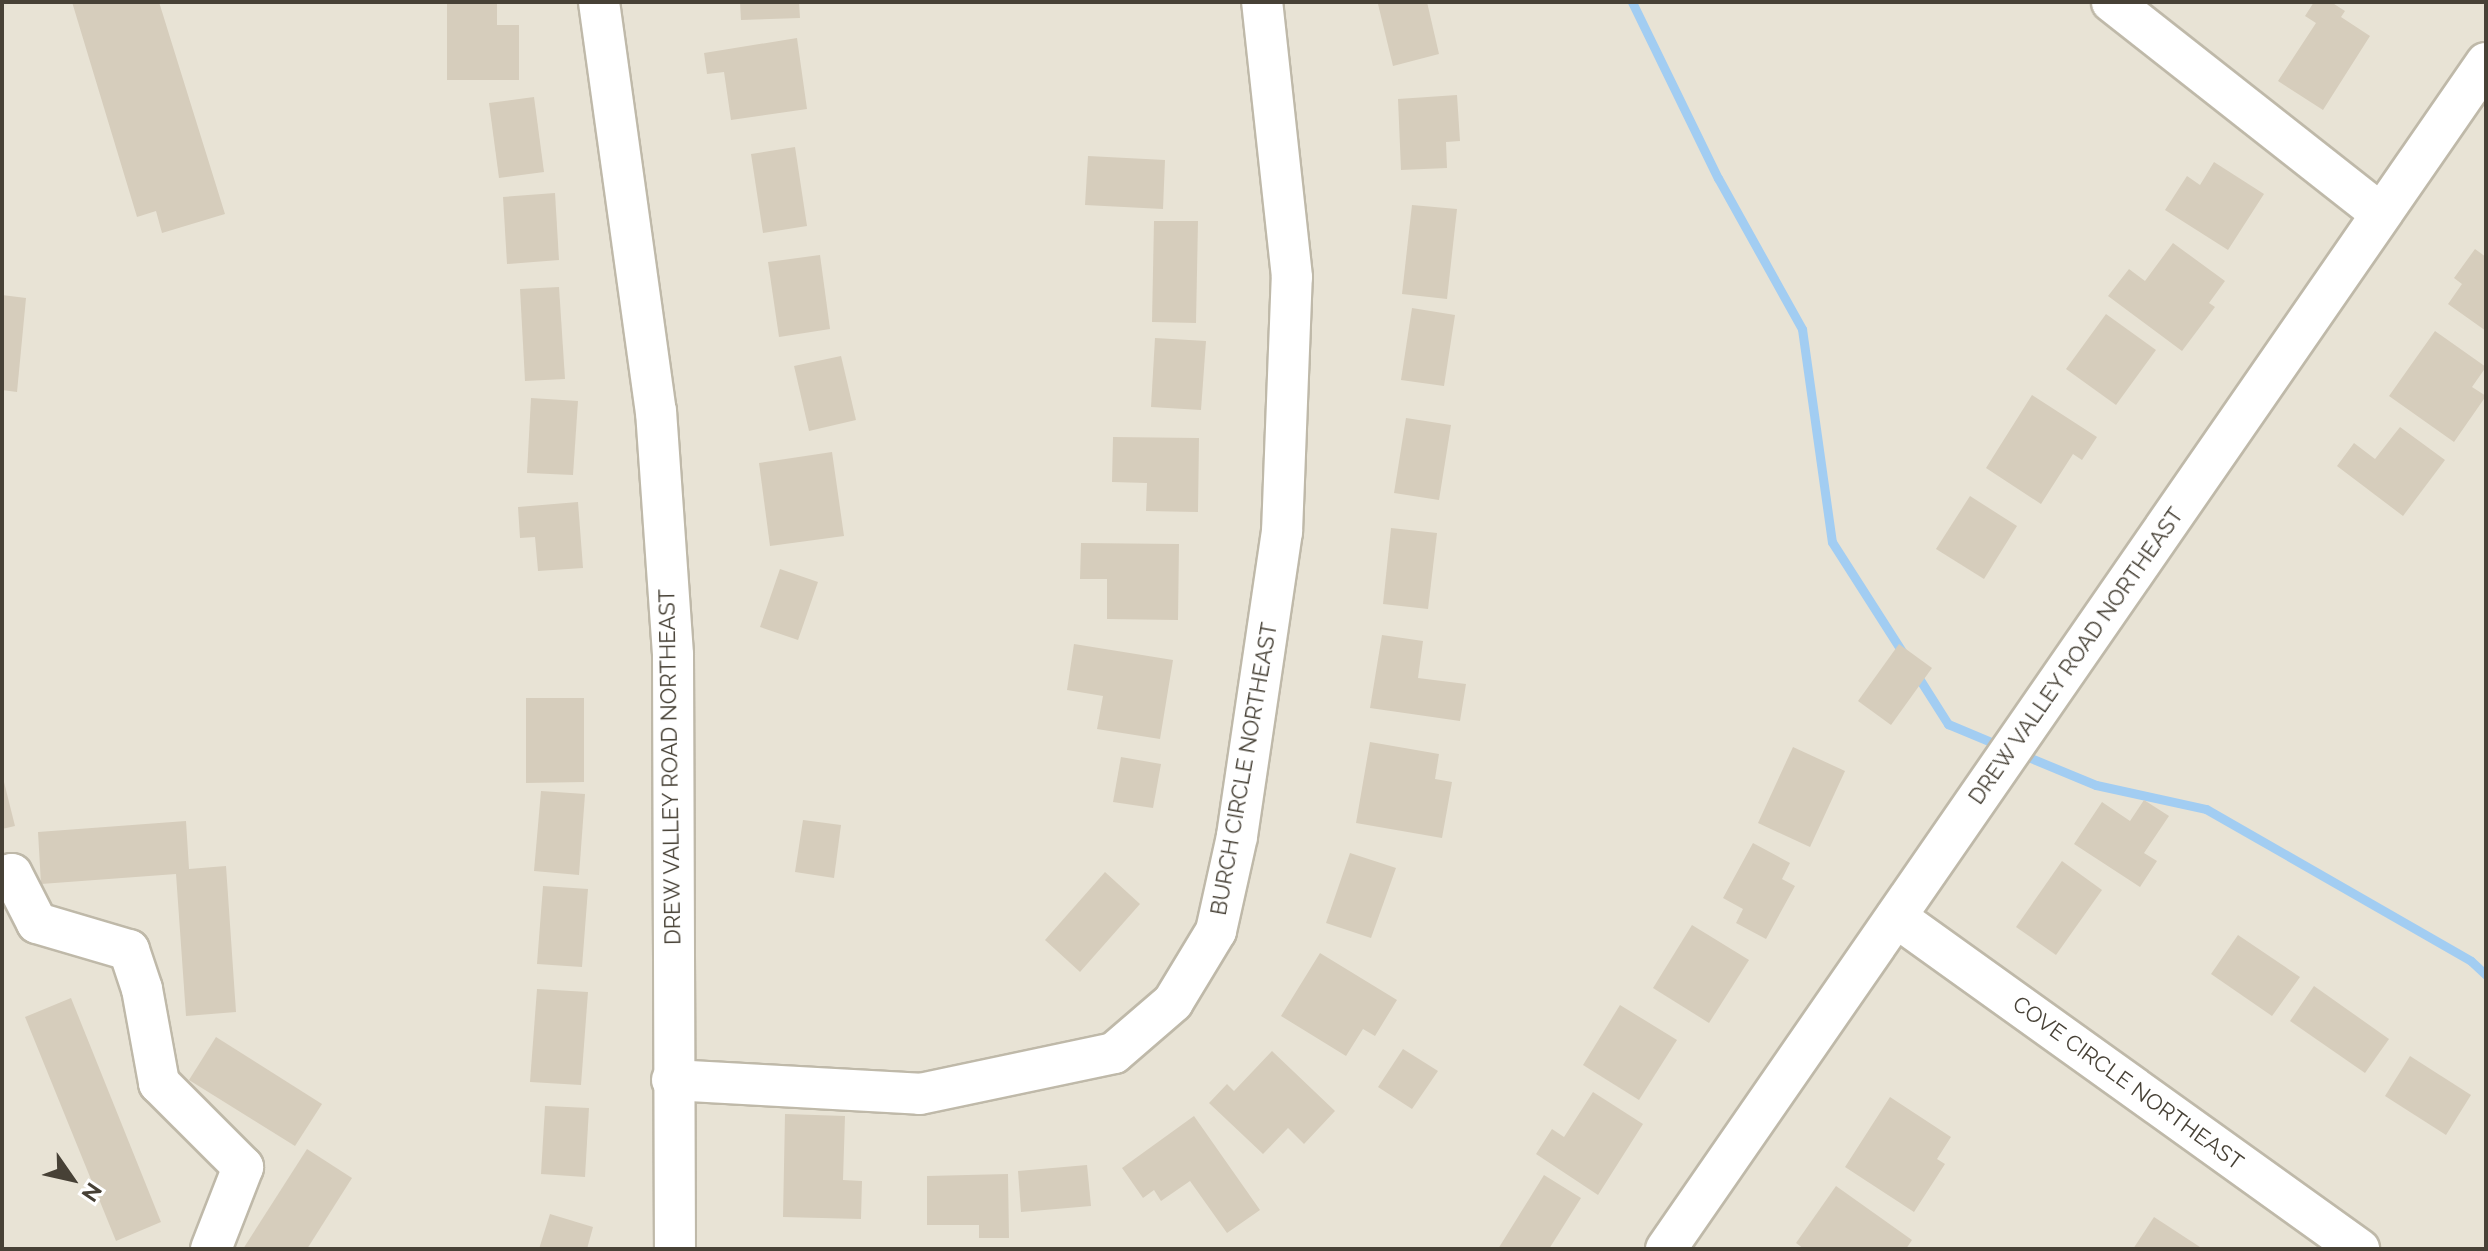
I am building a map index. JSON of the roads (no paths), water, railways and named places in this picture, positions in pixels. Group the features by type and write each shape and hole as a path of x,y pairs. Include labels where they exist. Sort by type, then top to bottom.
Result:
{"street":[{"name":"DREW VALLEY ROAD NORTHEAST","path":"599,2 656,411 671,625 675,1249"},
{"name":"BURCH CIRCLE NORTHEAST","path":"672,1080 920,1094 1114,1053 1173,1002 1216,931 1237,836 1282,532 1292,277 1262,2"},
{"path":"2112,2 2381,214"},
{"name":"DREW VALLEY ROAD NORTHEAST","path":"1666,1249 2486,63"},
{"path":"2,877 12,874 37,923 129,950 142,989 159,1083 243,1167 211,1249"},
{"name":"COVE CIRCLE NORTHEAST","path":"1896,917 2359,1249"}],"waterway":[{"path":"1632,2 1718,178 1802,329 1832,542 1903,653"},
{"path":"1915,672 1948,724 2003,747"},
{"path":"2021,754 2096,785 2206,809 2471,961 2486,975"}]}
